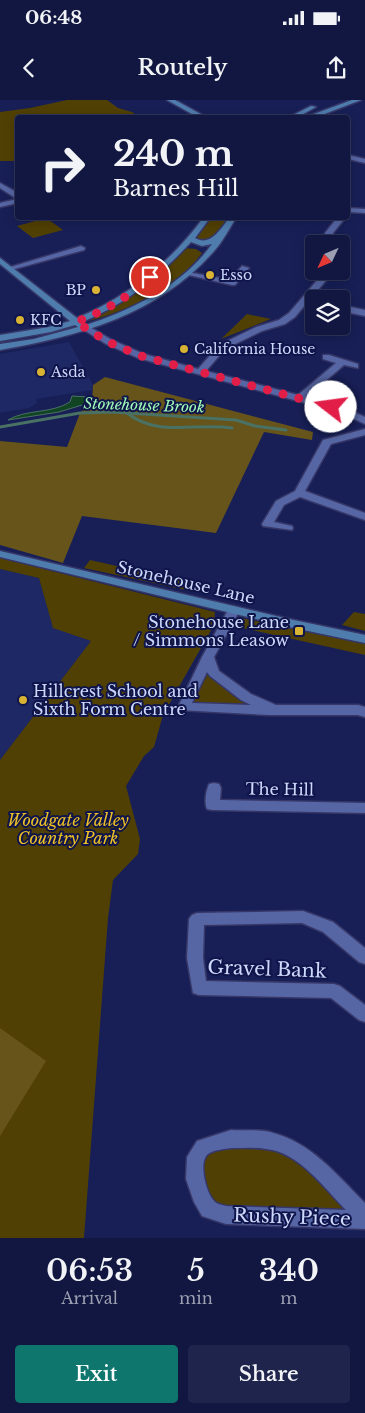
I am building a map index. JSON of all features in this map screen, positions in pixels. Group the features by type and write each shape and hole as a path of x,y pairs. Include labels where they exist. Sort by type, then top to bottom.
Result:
{"main road":[{"path":"170,100 199,115"},
{"path":"315,115 355,101 365,101"},
{"path":"297,115 319,105"},
{"path":"0,338 52,329 97,314 137,290 181,248 204,220"},
{"path":"0,347 59,336 85,328 148,302 166,292 188,274 209,253 226,231 231,220"},
{"path":"190,238 197,242 208,243 213,241 220,232 226,231"},
{"path":"181,248 185,246 202,248 208,250 209,253"},
{"path":"0,260 85,328"},
{"path":"63,311 84,315 97,314"},
{"name":"Stonehouse Lane","path":"0,554 365,639"}],"street":[{"path":"350,157 363,159"},
{"path":"0,185 15,194"},
{"path":"0,205 15,201"},
{"path":"350,210 365,211"},
{"path":"329,235 339,220"},
{"path":"11,268 81,248"},
{"path":"188,274 232,284 246,268"},
{"path":"200,372 222,347 259,329 282,322 305,305"},
{"path":"350,310 365,313"},
{"path":"85,328 108,342 141,356 342,410 365,421"},
{"path":"326,357 355,366"},
{"path":"300,398 342,362"},
{"path":"288,528 267,524 280,504 299,493 316,460 328,442 365,432"},
{"path":"299,493 365,518"},
{"path":"234,610 208,657 184,707 365,712"},
{"path":"208,657 214,673 246,697 274,710"},
{"name":"The Hill","path":"214,788 212,805 365,808"},
{"name":"Gravel Bank","path":"365,957 328,927 303,917 197,919 195,958 199,988 334,992 365,1015"},
{"name":"Rushy Piece","path":"365,1216 308,1159 289,1147 268,1140 230,1139 203,1147 196,1157 195,1179 200,1196 209,1209 226,1215 365,1220"}],"shaded area":[{"name":"Asda","path":"69,342 93,385 92,390 36,399 37,403 29,408 0,413 0,354"},
{"path":"105,377 313,432 312,440 264,432 216,533 82,516 63,563 0,545 0,441 67,447 80,413 92,402 93,385"},
{"path":"72,396 89,397 92,402 59,412 8,420 23,414 63,406 70,402"},
{"name":"Hillcrest School and Sixth Form Centre","path":"0,569 39,578 53,627 91,641 0,760"},
{"path":"0,1028 46,1061 0,1136"}],"green space":[{"path":"67,100 107,100 118,108 136,115 15,115 15,161 0,161 0,112"},
{"path":"39,220 49,220 63,230 33,238 17,226"},
{"path":"210,220 228,220 223,229 209,240 196,239"},
{"path":"184,248 196,249 202,253 191,266 166,287 137,304 89,321 135,293"},
{"path":"247,314 271,319 221,339"},
{"name":"Woodgate Valley Country Park","path":"0,558 215,612 214,625 163,715 154,747 144,756 126,786 140,839 138,854 113,880 108,918 84,1238 0,1238 0,760 91,641 53,628 39,578 0,569"},
{"path":"90,560 197,584 195,592 84,568"},
{"path":"354,612 365,614 365,631 342,625"},
{"path":"241,618 365,644 365,655 234,626"},
{"path":"207,665 263,707 189,706"},
{"path":"231,1141 288,1148 365,1218 211,1207 199,1158"}],"waterway":[{"name":"Stonehouse Brook","path":"0,427 80,413 112,412 236,420 255,426 286,430"},
{"path":"127,413 139,421 165,427 232,428"}],"place":[{"name":"Esso","path":"210,275"},
{"name":"BP","path":"96,290"},
{"name":"KFC","path":"20,320"},
{"name":"California House","path":"184,349"},
{"name":"Asda","path":"41,372"},
{"name":"Stonehouse Lane / Simmons Leasow","path":"299,631"},
{"name":"Hillcrest School and Sixth Form Centre","path":"23,700"}],"route":[{"path":"150,277 137,290 124,299 97,314 76,322 108,342 141,356 331,407"}]}
